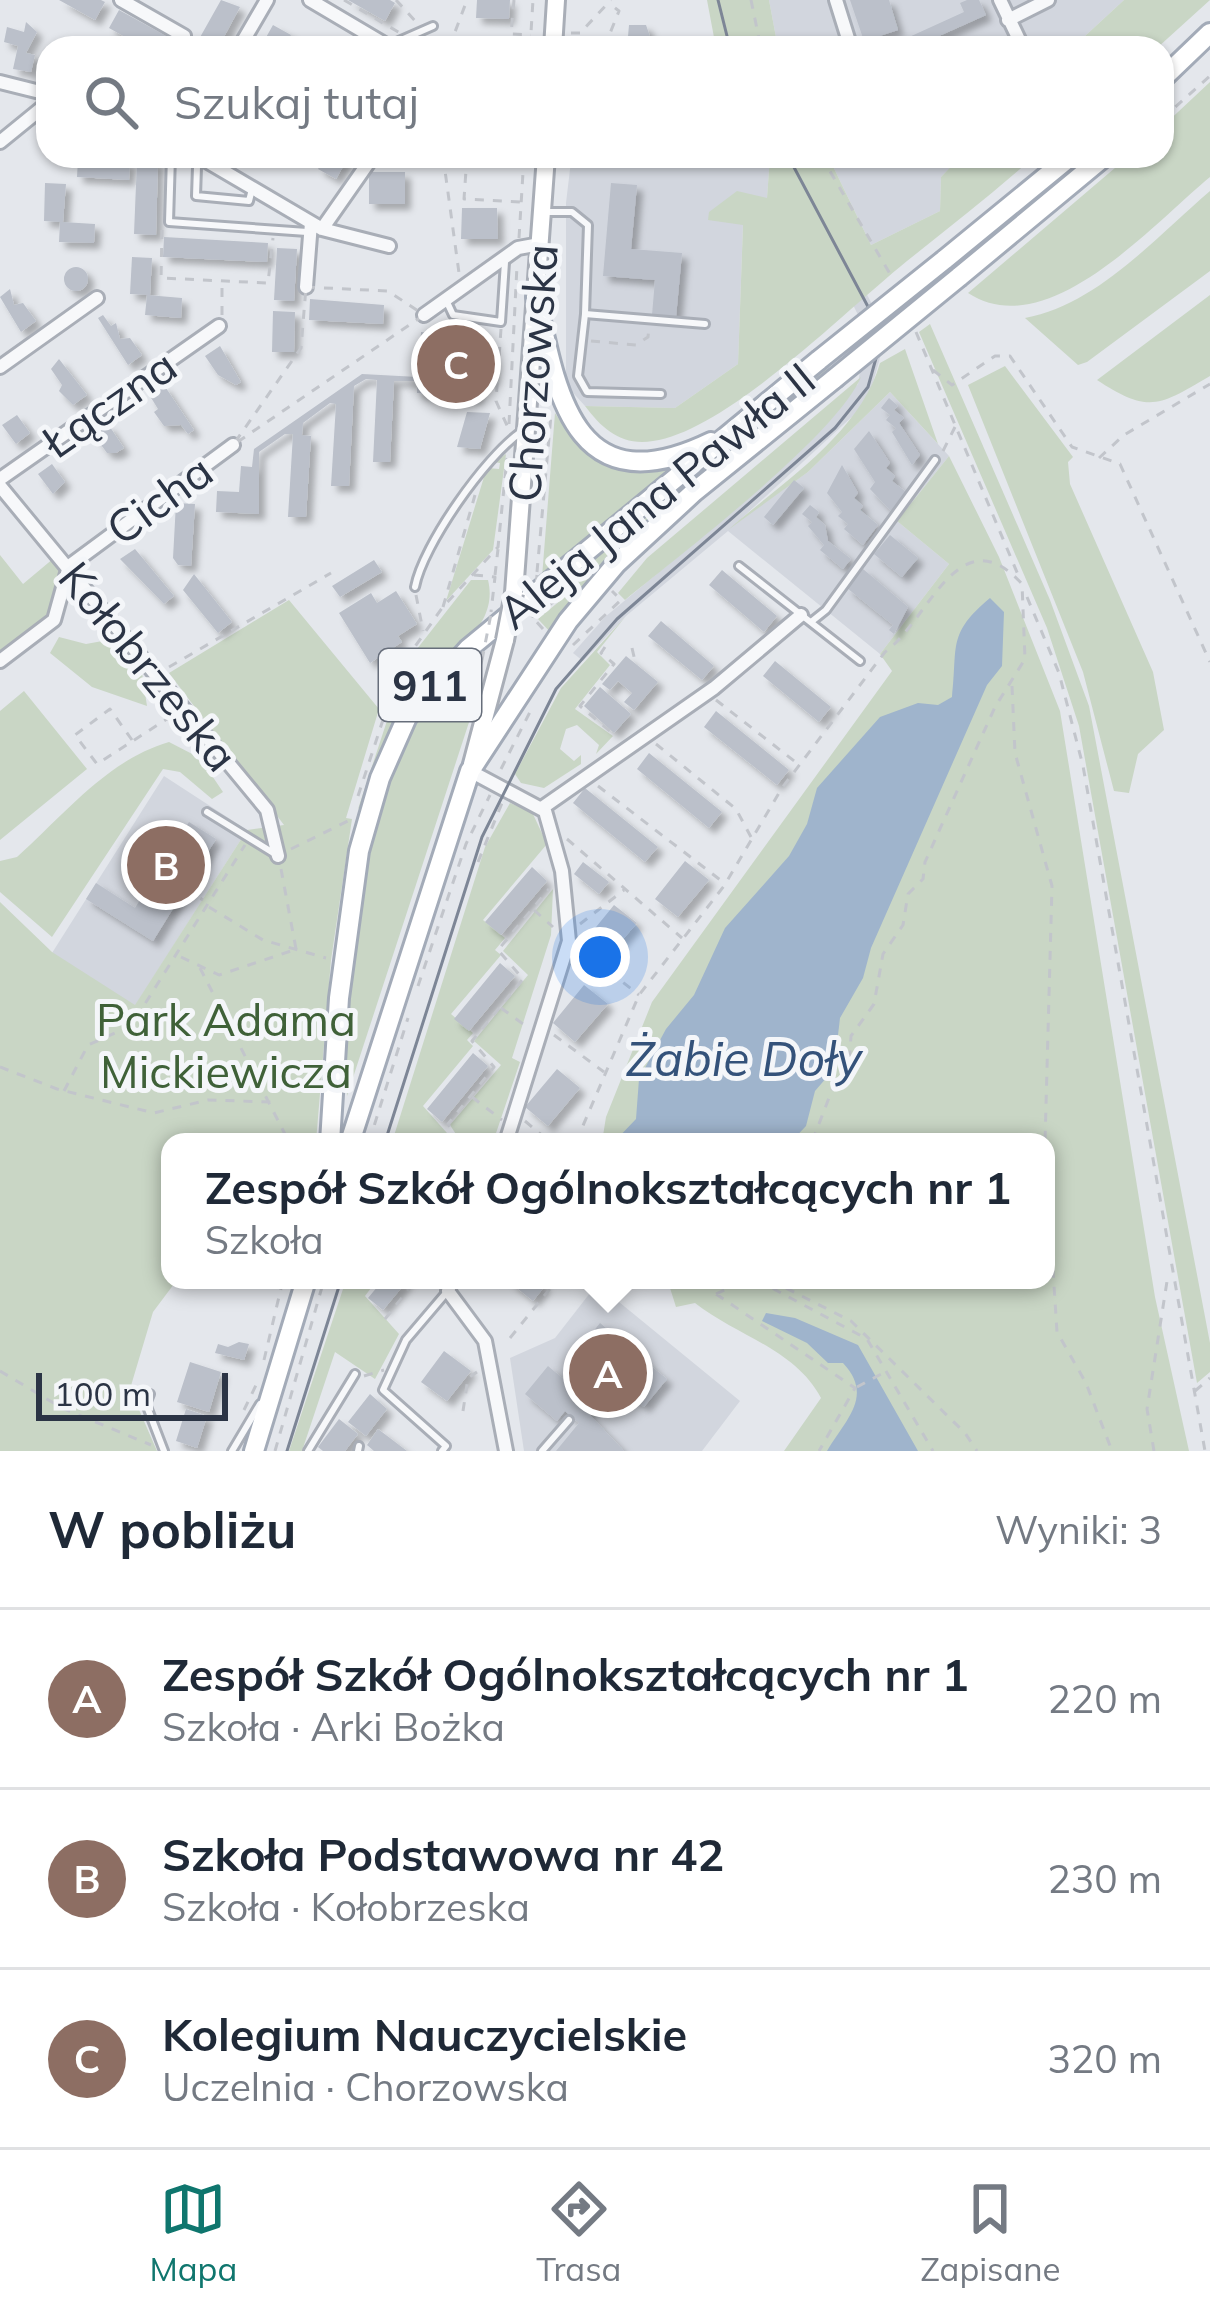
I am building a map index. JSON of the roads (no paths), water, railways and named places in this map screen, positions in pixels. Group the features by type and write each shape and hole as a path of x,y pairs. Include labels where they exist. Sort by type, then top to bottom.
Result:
{"main road":[{"path":"554,36 556,0"},
{"path":"1174,67 1210,33"},
{"name":"Chorzowska","path":"353,1133 470,771 506,640 514,593 519,426 536,298 545,168"},
{"name":"Aleja Jana Pawła II","path":"331,1133 359,850 380,778 407,717 456,660 1056,168"},
{"name":"Aleja Jana Pawła II","path":"470,771 568,621 616,564 694,492 1090,168"},
{"path":"536,298 560,405 591,445 614,457 639,460 677,453 731,432"},
{"path":"254,1451 303,1289"}],"street":[{"path":"121,0 184,36"},
{"path":"246,36 267,0"},
{"path":"310,0 379,36"},
{"path":"836,0 847,36"},
{"path":"1000,0 1017,36"},
{"path":"1008,20 1048,0"},
{"path":"0,82 36,94"},
{"path":"0,142 36,109"},
{"path":"217,168 313,228 389,246"},
{"path":"306,287 313,228 363,168"},
{"path":"424,315 518,248 540,244"},
{"path":"0,368 97,298"},
{"name":"Łączna","path":"0,483 219,326"},
{"name":"Cicha","path":"0,661 54,620 69,566 233,445"},
{"name":"Kołobrzeska","path":"0,483 267,810 278,856"},
{"path":"542,808 806,618"},
{"path":"470,771 542,808 562,872 569,941 512,1133"},
{"path":"452,1289 484,1341 506,1451"}],"lane":[{"path":"411,36 433,26"},
{"path":"171,168 169,223 313,228"},
{"path":"197,168 196,196 249,201 253,189"},
{"path":"543,212 572,212 588,226 578,376 587,392 661,394"},
{"path":"446,299 453,315 501,322 505,259"},
{"path":"585,314 705,324"},
{"path":"415,587 424,562 464,497 519,426"},
{"path":"806,618 826,610 935,460"},
{"path":"739,566 860,662"},
{"path":"207,812 278,856"},
{"path":"442,1451 446,1446 383,1390 414,1330 447,1289"},
{"path":"308,1451 359,1375"},
{"path":"232,1451 276,1381"},
{"path":"150,1394 146,1404 164,1451"},
{"path":"542,1451 569,1420"}],"water":[{"name":"Żabie Doły","path":"990,598 1004,612 1002,666 987,685 871,948 863,978 840,1018 834,1069 815,1091 806,1126 799,1133 623,1133 636,1119 639,1079 666,1029 694,995 725,928 789,856 807,824 817,788 880,717 918,703 938,705 952,697 957,642 976,610"},
{"path":"766,1313 795,1318 858,1345 918,1451 827,1451 854,1407 857,1397 852,1375 843,1363 828,1363 807,1343 762,1321"}],"tram line":[{"path":"718,0 727,36"},
{"path":"388,1133 482,837 556,689 617,619 835,428 868,387 878,351 874,318 794,168"},
{"path":"287,1451 338,1289"}],"place":[{"name":"Kolegium Nauczycielskie","path":"456,364"},
{"name":"Szkoła Podstawowa nr 42","path":"166,865"},
{"name":"Zespół Szkół Ogólnokształcących nr 1","path":"608,1373"}],"park label":[{"name":"Park Adama Mickiewicza","path":"226,1045"}]}
